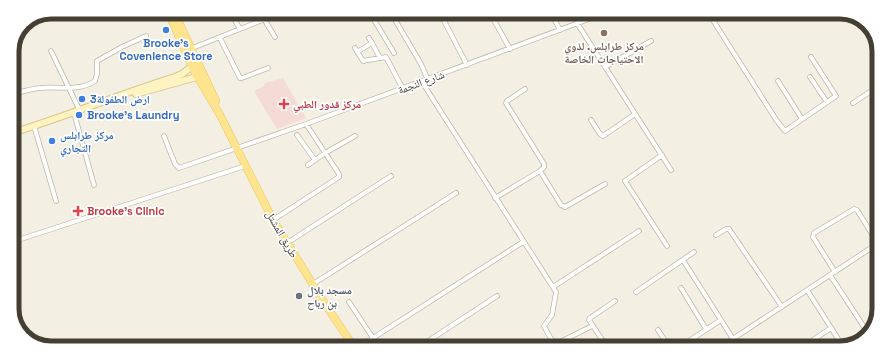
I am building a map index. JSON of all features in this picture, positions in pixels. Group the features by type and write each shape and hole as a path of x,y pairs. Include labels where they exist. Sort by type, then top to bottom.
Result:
{"main road":[{"name":"طريق المشتل","path":"172,19 218,108 236,148 273,220 286,243 350,341"},
{"name":"طريق المشتل","path":"177,19 195,65"},
{"path":"19,131 175,77 195,65"},
{"path":"111,100 200,76"}],"street":[{"path":"234,19 240,29"},
{"path":"190,49 264,19 275,37"},
{"path":"374,19 394,53"},
{"path":"395,19 421,64 428,80"},
{"path":"443,19 467,65"},
{"path":"493,19 510,49"},
{"path":"554,19 560,30"},
{"name":"شارع النجمة","path":"164,136 175,164 179,168 428,80 589,19"},
{"path":"712,19 785,131 835,98 835,94 811,57"},
{"path":"577,23 662,155 670,170"},
{"path":"19,92 39,88 69,87 76,89 90,84 95,81 97,74 97,61 146,36"},
{"path":"220,38 240,78 268,68"},
{"path":"369,38 380,58"},
{"path":"605,67 651,41"},
{"path":"372,43 356,50 363,61 386,57 403,89"},
{"path":"51,51 80,111"},
{"path":"810,77 827,102"},
{"path":"778,81 802,119"},
{"path":"422,82 523,242 554,288 556,292 554,308 552,315 544,326 552,341"},
{"path":"496,198 543,169 544,164 506,103 525,88"},
{"path":"853,103 872,91"},
{"path":"74,113 94,185"},
{"path":"591,120 603,136 635,114"},
{"path":"273,220 338,179 338,174 306,124"},
{"path":"34,126 56,201"},
{"path":"297,135 315,160"},
{"path":"308,165 325,153 355,136"},
{"path":"662,155 625,181 667,246"},
{"path":"19,240 245,166"},
{"path":"540,171 561,204 565,207 605,184"},
{"path":"286,243 391,176"},
{"path":"313,284 456,193"},
{"path":"835,272 813,236 814,233 852,209 855,209 872,235"},
{"path":"716,236 726,229 729,229 782,307"},
{"path":"554,288 639,231"},
{"path":"368,341 523,242"},
{"path":"729,341 872,246"},
{"path":"636,292 694,252"},
{"path":"683,260 733,338"},
{"path":"830,275 864,327"},
{"path":"681,288 706,330"},
{"path":"807,290 839,341"},
{"path":"428,341 497,296"},
{"path":"349,302 372,338"},
{"path":"604,341 589,322 590,318 615,302"},
{"path":"689,341 721,320"},
{"path":"562,341 592,326"},
{"path":"813,340 831,328"},
{"path":"658,330 665,341"}],"shaded area":[{"path":"283,78 306,118 277,129 254,91 264,86 265,83"}],"place":[{"name":"Brooke's Covenience Store","path":"166,30"},
{"name":"مركز طرابلس. لذوي الاحتياجات الخاصة","path":"604,33"},
{"name":"ارض الطفولة3","path":"82,99"},
{"name":"مركز قدور الطبي","path":"284,104"},
{"name":"Brooke's Laundry","path":"79,115"},
{"name":"مركز طرابلس التجاري","path":"52,141"},
{"name":"Brooke's Clinic","path":"78,211"},
{"name":"مسجد بلال بن رباح","path":"299,296"}]}
